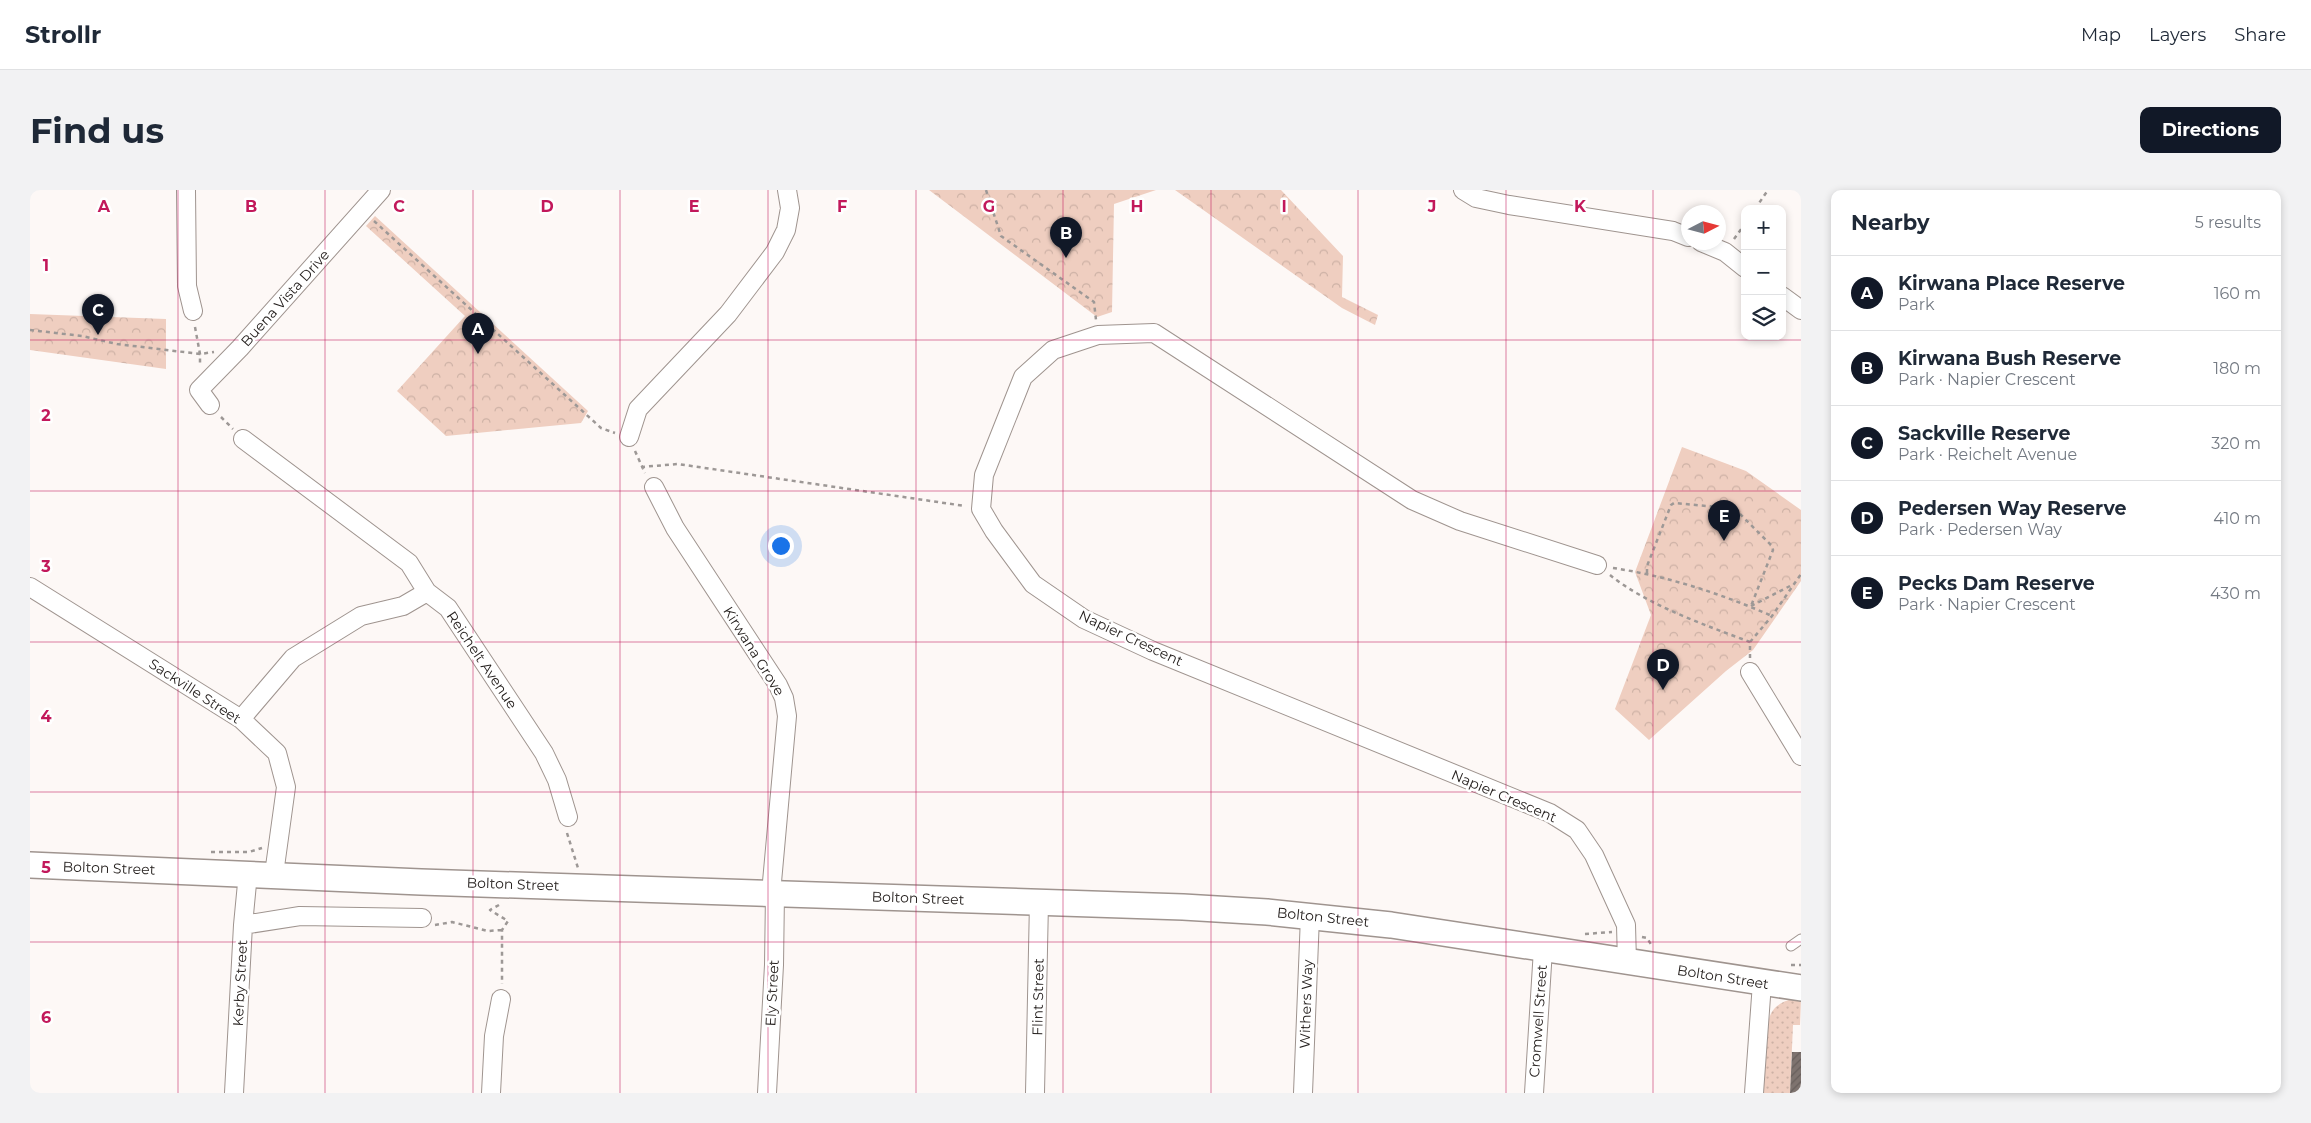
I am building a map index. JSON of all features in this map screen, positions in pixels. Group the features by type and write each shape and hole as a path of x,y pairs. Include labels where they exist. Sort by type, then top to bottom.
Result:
{"main road":[{"name":"Bolton Street","path":"30,865 1183,907 1310,916 1391,925 1801,988"}],"street":[{"path":"186,190 187,286 192,311"},
{"name":"Buena Vista Drive","path":"199,390 240,348 381,190"},
{"path":"629,437 638,409 728,314 775,252 786,230 790,208 787,190"},
{"path":"1463,190 1476,198 1674,231 1681,234"},
{"path":"1720,250 1741,265"},
{"path":"1786,299 1801,310"},
{"path":"982,509 984,475 1023,376 1053,350 1098,335 1154,333 1412,500 1460,521 1597,565"},
{"path":"199,390 210,405"},
{"name":"Reichelt Avenue","path":"243,439 409,563 427,592 448,608 544,753 557,780 568,817"},
{"name":"Kirwana Grove","path":"654,488 675,528 778,685 784,698 787,716 773,893"},
{"name":"Napier Crescent","path":"982,509 994,531 1034,584 1084,619 1153,651 1550,813 1577,830 1594,855 1626,925 1627,962"},
{"name":"Sackville Street","path":"30,586 241,719 277,753 286,787 274,874"},
{"path":"241,719 293,658 362,616 402,606 427,592"},
{"path":"1750,672 1801,756"},
{"name":"Kerby Street","path":"234,1093 243,925 248,873"},
{"name":"Ely Street","path":"767,1093 774,965 773,893"},
{"name":"Flint Street","path":"1035,1093 1039,902"},
{"path":"243,925 300,916 422,918"},
{"name":"Withers Way","path":"1303,1093 1310,916"},
{"name":"Cromwell Street","path":"1534,1093 1543,949"},
{"path":"1754,1093 1762,983"},
{"path":"491,1093 494,1036 501,999"}],"lane":[{"path":"1791,946 1801,939"}],"path":[{"path":"986,190 1001,236 1094,302 1098,335"},
{"path":"1758,205 1768,190"},
{"path":"362,211 601,428 629,437 641,466 654,488"},
{"path":"192,311 200,354 199,390"},
{"path":"30,330 82,336 117,344 200,354 240,348"},
{"path":"210,405 243,439"},
{"path":"641,466 678,464 909,496 982,509"},
{"path":"1647,573 1647,566 1671,505 1674,503 1729,508 1737,511 1772,546 1773,550 1751,606"},
{"path":"1597,565 1647,573 1751,606 1772,616"},
{"path":"1597,565 1626,588 1708,626 1750,642"},
{"path":"1750,672 1750,642 1772,616 1801,574"},
{"path":"1751,606 1792,586"},
{"path":"568,817 566,823 570,847 582,886"},
{"path":"501,999 502,930 508,921 490,910 504,902"},
{"path":"422,918 429,926 452,922 488,932 502,930"}],"green space":[{"path":"929,190 1156,190 1114,204 1112,312 1097,317"},
{"path":"1175,190 1281,190 1343,256 1342,297 1378,315 1375,325 1342,308"},
{"path":"375,216 588,411 581,423 446,436 397,391 465,316 366,226"},
{"path":"30,314 166,319 166,369 30,350"},
{"path":"1682,447 1746,471 1801,510 1801,581 1753,650 1726,671 1649,740 1615,709 1651,615 1635,572"},
{"path":"1792,999 1801,999 1800,1025 1793,1025 1790,1093 1763,1093 1769,1019 1772,1011 1777,1006"}],"building":[{"path":"1792,1052 1801,1052 1801,1093 1790,1093"}],"place":[{"name":"Kirwana Bush Reserve","path":"1066,258"},
{"name":"Sackville Reserve","path":"98,335"},
{"name":"Kirwana Place Reserve","path":"478,354"},
{"name":"Pecks Dam Reserve","path":"1724,541"},
{"name":"Pedersen Way Reserve","path":"1663,690"}]}
